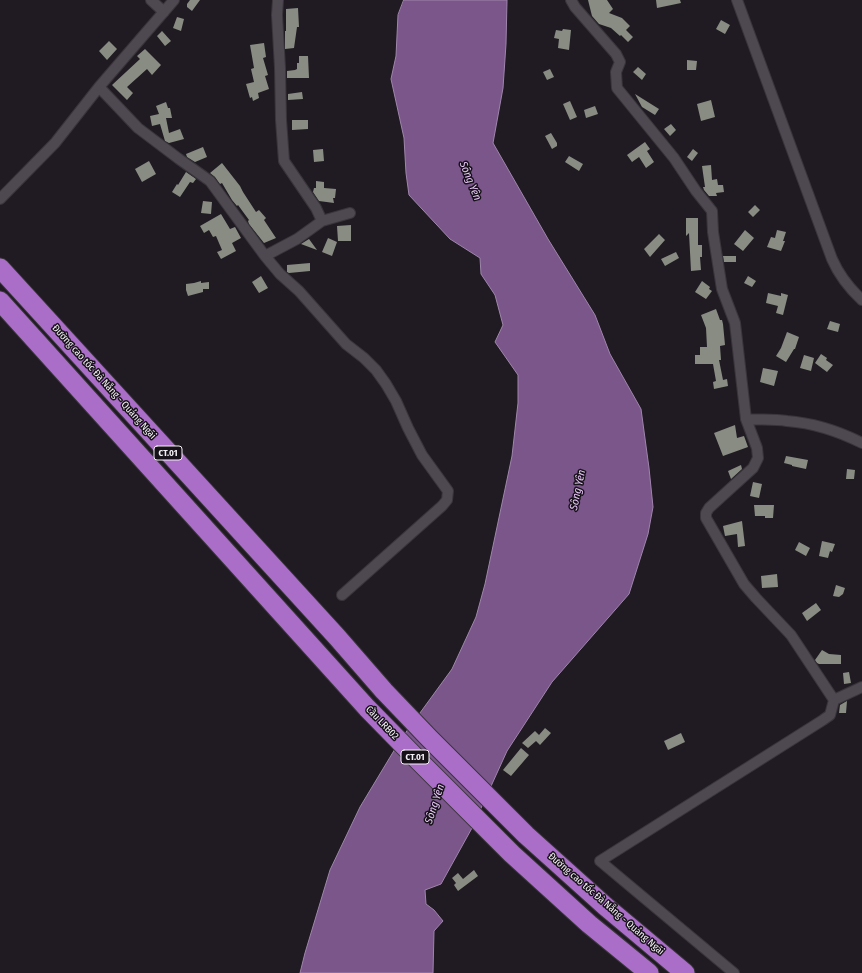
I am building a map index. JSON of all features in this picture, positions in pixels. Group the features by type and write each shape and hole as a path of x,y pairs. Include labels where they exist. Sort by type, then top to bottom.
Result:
{"highway":[{"name":"Đường cao tốc Đà Nẵng - Quảng Ngãi","path":"0,268 384,691 526,835 605,906 685,973"},
{"name":"Cầu LRB02","path":"0,301 367,708 512,854 589,924 648,973"}],"street":[{"path":"152,0 164,12"},
{"path":"0,199 55,143 96,90 174,0"},
{"path":"278,0 277,15 284,161 316,208 322,221"},
{"path":"571,0 575,7 616,54 620,62 616,72 617,88 674,158 696,191 712,211 713,232 722,289 735,323 746,419 757,448 758,458 753,468 709,508 706,513 706,518 744,584 791,635 834,700 830,715 823,720 600,861 734,973"},
{"path":"737,0 832,259 842,278 862,300"},
{"path":"96,90 138,128 210,180 265,256 280,274 298,291 343,341 376,370 396,400 422,455 448,492 447,500 442,506 342,595"},
{"path":"265,256 297,239 322,221 350,213"},
{"path":"746,419 786,420 802,423 836,431 862,443"},
{"path":"834,700 862,687"}],"water":[{"name":"Sông Yên","path":"404,0 507,0 503,88 493,143 548,239 595,315 610,354 641,409 653,507 648,534 629,594 552,682 507,751 472,828 441,884 425,890 426,904 434,910 443,921 434,931 433,973 300,973 330,870 360,807 401,739 452,669 476,617 485,584 512,456 518,403 518,375 495,342 503,325 495,295 481,274 480,258 450,239 409,195 404,138 391,79 396,56 398,15"}],"building":[{"path":"190,0 200,0 192,11 187,7"},
{"path":"588,0 607,0 613,9 609,13 622,18 630,26 626,30 633,37 628,42 611,28 599,24 592,16"},
{"path":"656,0 680,0 681,3 657,8"},
{"path":"298,8 299,27 297,27 294,48 285,49 286,9"},
{"path":"177,17 184,19 181,31 173,28"},
{"path":"721,20 730,25 725,34 716,29"},
{"path":"563,29 571,30 569,50 558,48 559,39 554,38 556,30 562,31"},
{"path":"162,31 171,41 165,46 157,36"},
{"path":"109,41 117,49 107,60 99,51"},
{"path":"264,43 266,57 263,58 268,75 265,76 269,89 258,93 259,98 253,101 252,97 250,98 246,84 254,82 251,69 254,68 250,45"},
{"path":"145,49 161,65 152,75 147,69 127,87 133,93 127,100 112,85 140,59 137,56"},
{"path":"299,56 308,56 309,78 287,78 287,71 297,69"},
{"path":"687,60 697,61 696,70 687,70"},
{"path":"638,67 646,74 642,80 633,72"},
{"path":"550,69 554,77 547,80 543,72"},
{"path":"302,92 303,99 288,100 288,94"},
{"path":"635,94 659,109 655,115 642,107"},
{"path":"711,100 715,117 701,121 697,104"},
{"path":"570,101 577,117 570,120 563,104"},
{"path":"166,102 168,108 170,108 172,118 166,118 169,133 180,129 184,139 169,143 165,141 160,124 152,126 150,116 159,114 156,106"},
{"path":"595,106 598,114 586,118 584,110"},
{"path":"292,120 308,120 308,129 292,130"},
{"path":"671,124 676,130 670,136 664,129"},
{"path":"551,133 557,143 557,146 552,149 545,136"},
{"path":"645,142 650,149 647,151 654,162 646,168 639,157 632,162 627,155"},
{"path":"203,147 207,157 195,162 187,157 186,154"},
{"path":"323,149 324,161 314,162 313,150"},
{"path":"693,149 698,153 692,161 687,157"},
{"path":"569,156 583,164 579,171 565,162"},
{"path":"149,161 156,174 142,182 135,169"},
{"path":"222,163 240,186 256,212 259,210 266,218 264,220 276,238 264,243 249,224 249,220 238,205 237,206 232,200 222,183 220,184 210,173"},
{"path":"711,165 712,180 717,179 718,185 723,185 724,192 716,193 717,196 709,196 703,187 705,187 702,166"},
{"path":"186,172 196,179 193,183 190,182 180,197 172,192"},
{"path":"316,181 324,182 324,188 336,189 335,198 333,198 334,203 319,201 313,192 314,188 316,188"},
{"path":"203,201 212,202 211,214 201,213"},
{"path":"755,205 760,210 753,217 748,212"},
{"path":"221,214 230,229 235,227 241,238 232,243 236,251 221,259 217,252 222,250 216,236 213,237 209,230 204,233 200,226"},
{"path":"686,218 698,218 698,245 702,245 702,257 700,257 701,270 691,271 689,233 686,236"},
{"path":"351,225 351,241 338,241 337,226"},
{"path":"745,230 754,238 743,251 734,244"},
{"path":"777,230 786,232 783,241 785,241 781,251 767,247 771,237 775,238"},
{"path":"659,234 665,240 650,257 644,249"},
{"path":"328,238 337,242 332,256 322,252"},
{"path":"309,239 317,250 301,244"},
{"path":"676,252 679,258 665,266 661,259"},
{"path":"723,256 736,256 736,262 724,262"},
{"path":"310,263 310,271 287,272 287,265"},
{"path":"261,276 268,288 259,293 252,282"},
{"path":"748,276 756,281 752,287 744,283"},
{"path":"201,281 201,283 209,282 209,289 203,289 203,292 188,296 186,284"},
{"path":"702,281 710,287 709,289 712,291 706,299 695,292"},
{"path":"768,293 781,296 781,293 788,295 783,315 776,313 778,306 766,303"},
{"path":"716,309 723,324 725,345 720,346 721,360 719,360 723,380 727,379 728,386 714,389 713,382 716,381 713,364 695,364 695,355 700,355 700,347 707,347 706,328 701,315"},
{"path":"830,321 840,324 838,332 827,329"},
{"path":"787,332 799,337 795,349 786,362 776,356 781,348"},
{"path":"821,354 833,365 827,372 815,363"},
{"path":"804,355 814,358 811,371 800,368"},
{"path":"763,368 778,371 774,386 760,382"},
{"path":"735,425 737,438 744,436 748,447 723,456 714,433"},
{"path":"786,456 808,460 806,469 784,463"},
{"path":"741,465 742,469 731,479 728,471"},
{"path":"847,469 855,470 854,479 846,479"},
{"path":"753,482 762,484 759,498 750,496"},
{"path":"754,505 774,505 773,518 755,516"},
{"path":"742,521 745,546 738,547 737,534 725,536 723,526"},
{"path":"822,541 835,544 832,552 830,551 828,558 819,556"},
{"path":"799,542 810,548 806,556 795,550"},
{"path":"777,574 778,587 762,588 761,576"},
{"path":"836,585 845,588 843,594 839,597 833,596"},
{"path":"816,603 821,610 807,621 802,613"},
{"path":"822,650 829,654 841,655 841,664 817,663 815,660"},
{"path":"849,672 851,683 844,684 843,673"},
{"path":"847,701 846,713 839,713 840,705"},
{"path":"545,728 551,733 540,745 536,741 528,748 522,743 535,731 539,735"},
{"path":"681,733 685,742 668,750 664,741"},
{"path":"521,748 529,755 511,776 503,770"},
{"path":"474,870 478,876 458,891 454,885 456,883 452,878 458,873 463,879"}]}
